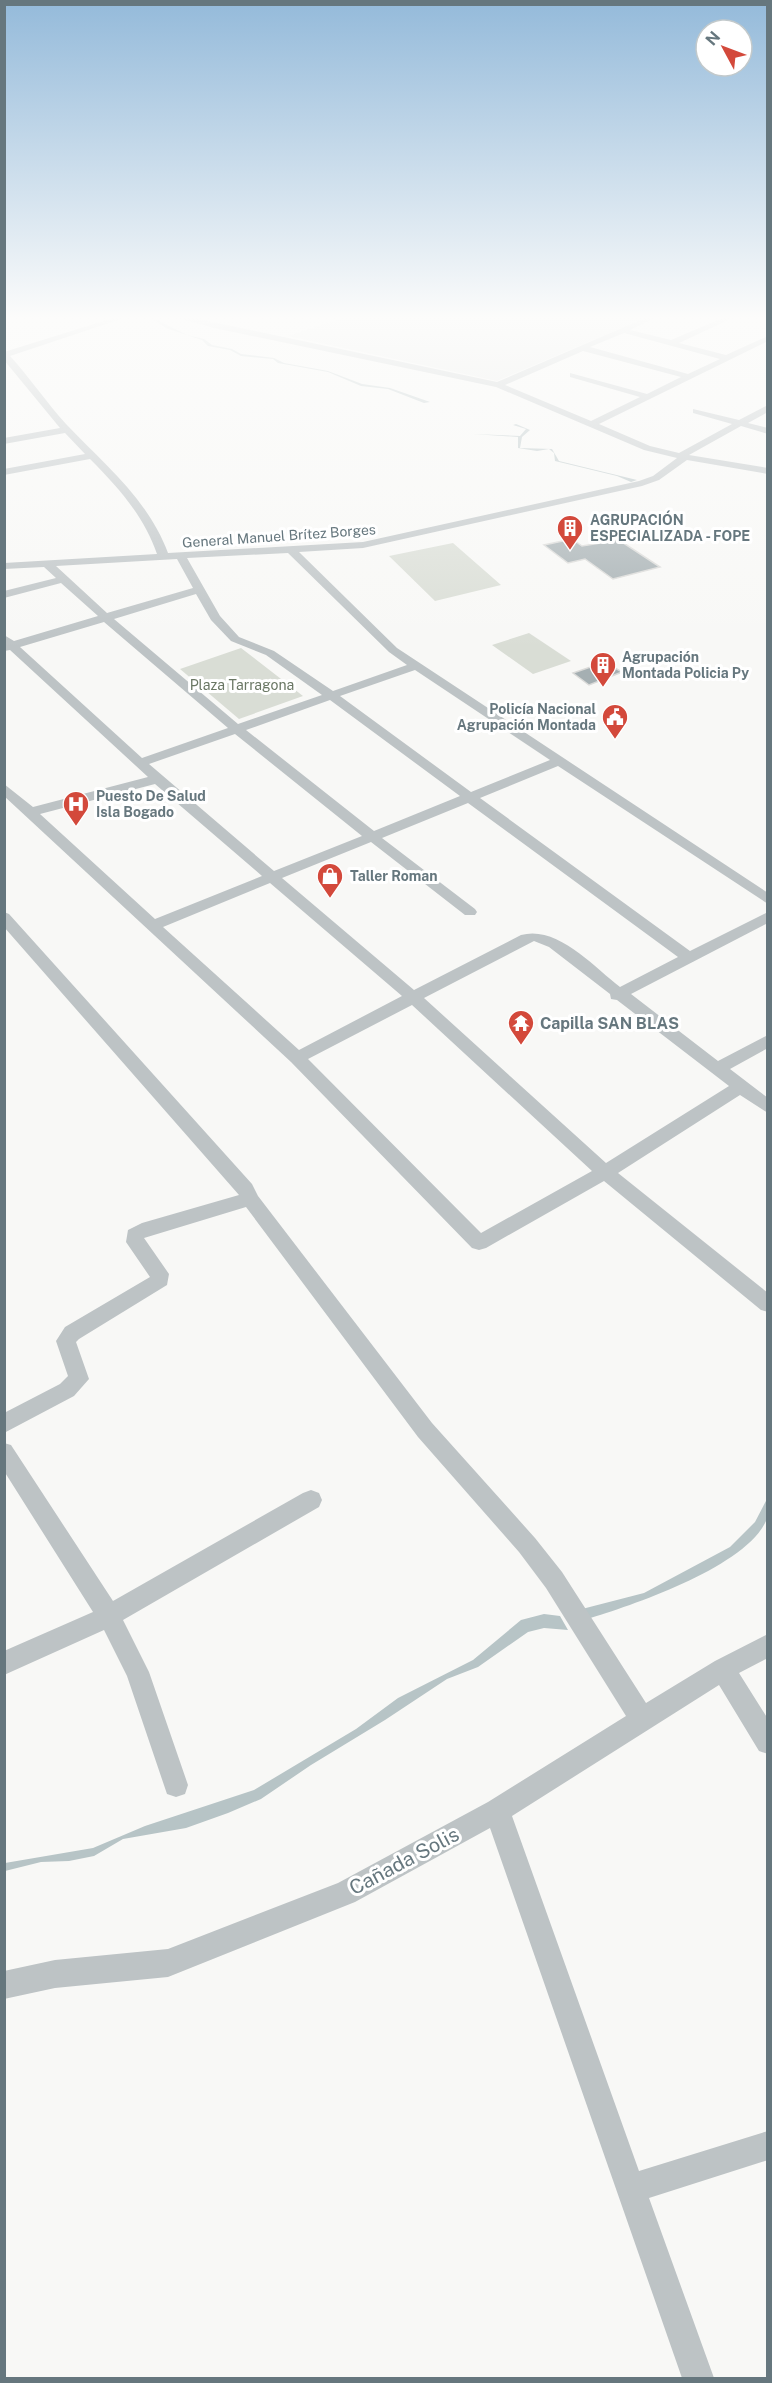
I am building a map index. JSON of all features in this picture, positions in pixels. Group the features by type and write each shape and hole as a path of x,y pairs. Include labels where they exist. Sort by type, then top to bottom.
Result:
{"street":[{"path":"64,426 144,513 159,540 164,558"},
{"path":"593,426 647,448 683,457 767,470"},
{"name":"General Manuel Brítez Borges","path":"4,566 182,557 391,540 656,478 683,457 736,426"},
{"path":"752,426 768,431"},
{"path":"5,441 67,430"},
{"path":"4,472 91,456"},
{"path":"290,549 393,650 768,900"},
{"path":"182,557 215,618 235,639 270,653 332,696 689,958"},
{"path":"47,564 105,618 236,729 470,912"},
{"path":"4,595 63,579"},
{"path":"7,644 105,618 200,589"},
{"path":"7,644 158,779 414,998 605,1172 768,1304"},
{"path":"140,763 416,666"},
{"path":"154,926 559,761"},
{"path":"31,812 158,779"},
{"path":"4,788 297,1058 479,1243 605,1172 741,1086"},
{"path":"4,917 246,1189 250,1199 425,1430 546,1569 642,1719"},
{"path":"617,994 768,917"},
{"path":"297,1058 526,938 536,936 554,944 768,1107"},
{"path":"717,1069 768,1040"},
{"path":"4,1424 67,1390 79,1379 66,1341 72,1333 160,1280 160,1274 135,1242 135,1235 142,1230 250,1199"},
{"path":"4,1452 109,1616 137,1672 176,1785"},
{"path":"4,1663 109,1616 311,1500"},
{"name":"Cañada Solis","path":"4,1985 55,1974 168,1963 346,1893 497,1811 723,1669 768,1645"},
{"path":"723,1669 768,1742"},
{"path":"497,1811 698,2379"},
{"path":"629,2189 768,2145"}],"green space":[{"path":"453,543 501,585 435,601 389,556"},
{"path":"529,633 571,661 533,674 492,645"},
{"name":"Plaza Tarragona","path":"241,648 303,696 239,719 180,669"}],"shaded area":[{"path":"517,426 530,430 522,437 520,448 552,449 559,461 637,480 631,482 617,476 555,461 554,453 549,449 537,451 518,448 518,437 473,434 520,436 526,429"},
{"path":"767,1499 766,1521 754,1538 736,1554 686,1582 587,1619 582,1609 644,1593 730,1547 755,1522"},
{"path":"544,1614 560,1616 568,1630 544,1628 528,1632 478,1667 447,1679 261,1799 186,1828 123,1839 94,1856 69,1861 41,1862 5,1871 5,1863 93,1848 145,1826 254,1790 356,1729 398,1698 473,1660 521,1620"}],"building":[{"path":"572,539 582,546 619,540 660,567 613,579 585,559 568,563 544,545"},
{"path":"605,662 622,672 589,685 573,673"}],"place":[{"name":"AGRUPACIÓN ESPECIALIZADA - FOPE","path":"570,551"},
{"name":"Agrupación Montada Policia Py","path":"603,688"},
{"name":"Policía Nacional Agrupación Montada","path":"615,740"},
{"name":"Puesto De Salud Isla Bogado","path":"76,827"},
{"name":"Taller Roman","path":"330,899"},
{"name":"Capilla SAN BLAS","path":"521,1046"}]}
